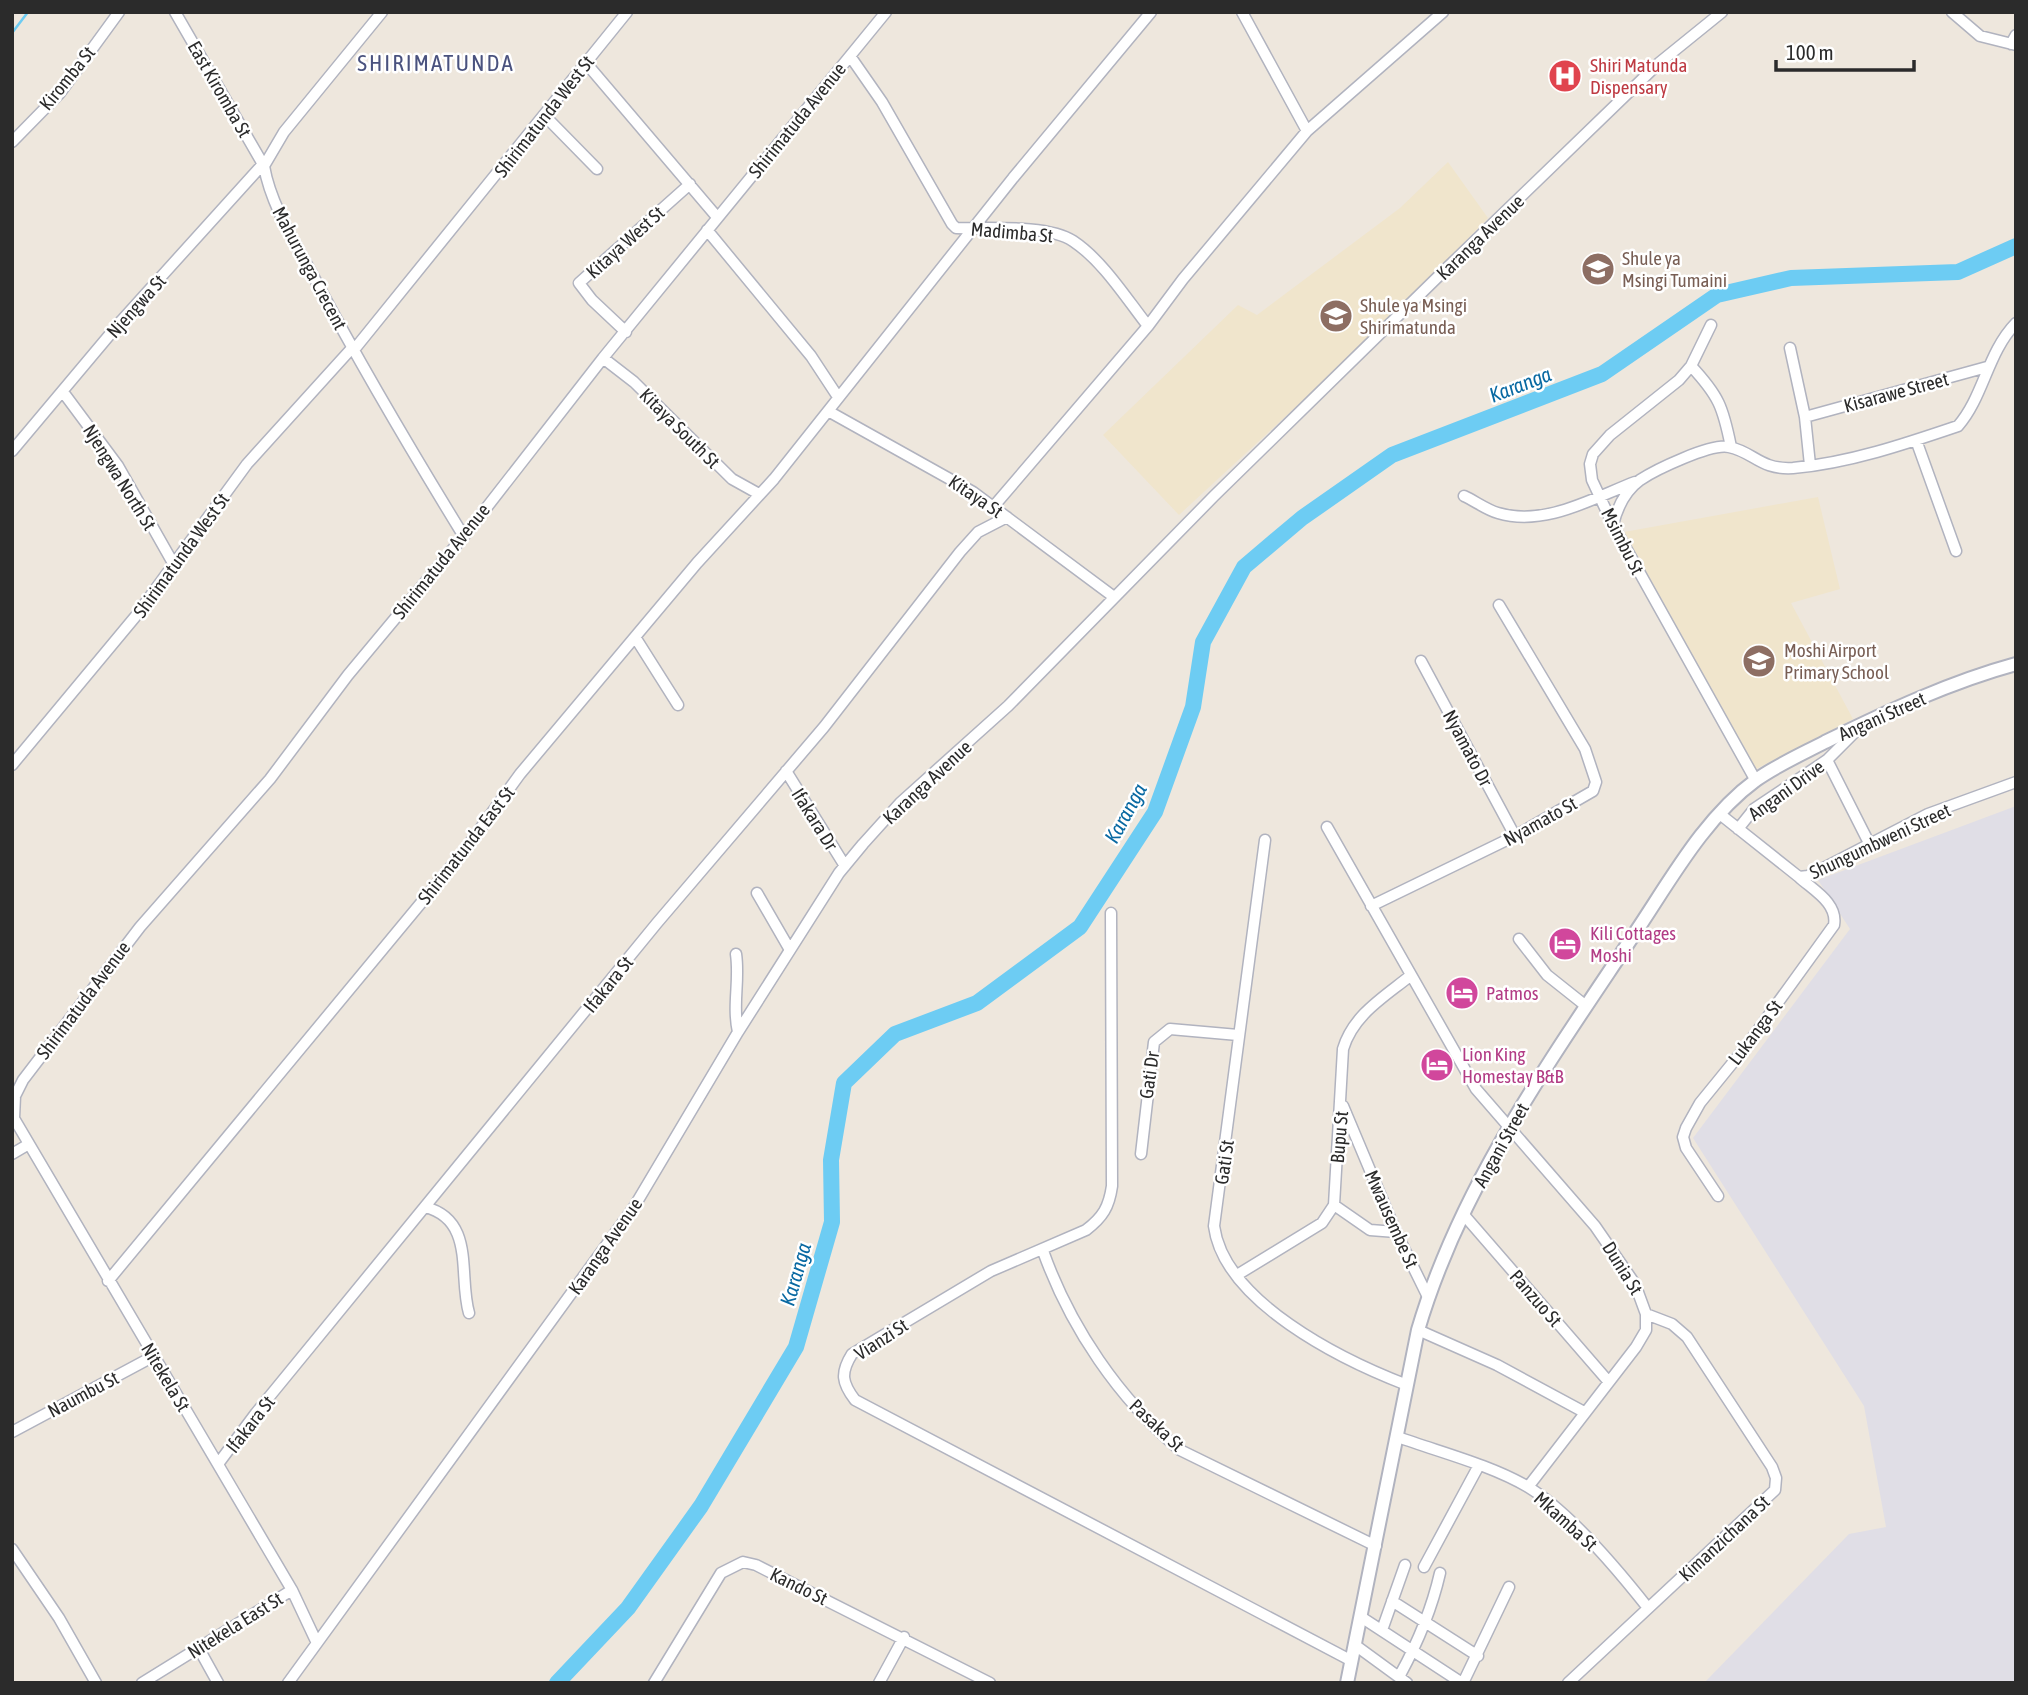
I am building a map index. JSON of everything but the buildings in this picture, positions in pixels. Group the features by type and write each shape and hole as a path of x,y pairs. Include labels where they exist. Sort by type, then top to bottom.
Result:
{"street":[{"name":"Kiromba St","path":"12,142 60,93 119,12"},
{"name":"East Kiromba St","path":"175,12 263,165"},
{"path":"263,165 284,132 382,12"},
{"name":"Shirimatunda West St","path":"12,765 108,651 247,464 353,349 627,12"},
{"name":"Shirimatuda Avenue","path":"13,1116 15,1096 23,1080 140,927 261,790 348,674 886,12"},
{"name":"Shirimatunda East St","path":"108,1281 464,851 520,774 828,411 974,227 1151,12"},
{"path":"1242,12 1307,131"},
{"path":"994,506 1148,326 1183,279 1307,131 1443,12"},
{"path":"1952,12 1980,36 2014,41"},
{"name":"Karanga Avenue","path":"288,1683 634,1208 738,1032 845,866 900,803 1008,706 1114,597 1531,187 1660,63 1717,14"},
{"name":"Madimba St","path":"850,56 882,102 956,228 1055,234 1072,240 1089,255 1148,326"},
{"path":"586,64 718,217"},
{"path":"544,115 597,169"},
{"name":"Mahurunga Crecent","path":"263,165 271,192 286,223 353,349 463,535"},
{"name":"Njengwa St","path":"12,451 122,320 263,165"},
{"name":"Kitaya West St","path":"626,332 579,284 690,184"},
{"path":"708,230 803,346 838,397"},
{"path":"1464,496 1499,513 1539,516 1562,512 1703,451 1731,447 1757,462 1778,469 1883,450 1916,440 1958,426 1965,417 1987,367 2016,323"},
{"name":"Msimbu St","path":"1711,325 1691,366 1679,380 1610,435 1593,454 1590,464 1592,480 1613,525 1756,780"},
{"path":"1790,348 1805,417 1810,465"},
{"name":"Kitaya South St","path":"603,358 634,382 732,479 759,494"},
{"path":"1691,366 1715,391 1726,420 1731,447"},
{"name":"Kisarawe Street","path":"1805,417 1987,367"},
{"name":"Njengwa North St","path":"63,393 118,466 173,563"},
{"name":"Kitaya St","path":"828,411 931,466 994,506 1114,597"},
{"path":"1916,440 1956,551"},
{"path":"1613,525 1622,502 1640,480"},
{"name":"Ifakara St","path":"218,1464 425,1207 824,727 960,552 978,532 1007,517"},
{"name":"Nyamato St","path":"1371,906 1515,836 1593,791 1596,782 1586,749 1499,605"},
{"path":"635,637 678,705"},
{"name":"Nyamato Dr","path":"1421,661 1515,836"},
{"name":"Angani Street","path":"1347,1683 1418,1330 1428,1297 1464,1215 1508,1128 1587,1006 1692,849 1756,780 1866,722 1955,684 2016,664"},
{"name":"Angani Drive","path":"1738,829 1754,809 1827,760 1866,722"},
{"path":"1827,760 1869,843"},
{"name":"Ifakara Dr","path":"786,771 845,866"},
{"name":"Shungumbweni Street","path":"1721,815 1799,877 1808,876 1928,814 2016,782"},
{"path":"1327,827 1476,1089 1508,1128"},
{"name":"Gati St","path":"1265,840 1214,1226 1216,1242 1237,1275 1267,1309 1288,1325 1381,1375 1407,1385"},
{"name":"Lukanga St","path":"1718,1196 1686,1148 1683,1138 1700,1103 1748,1044 1834,925 1834,912 1829,904 1799,877"},
{"path":"757,893 790,950"},
{"name":"Vianzi St","path":"1111,913 1112,1186 1109,1206 1099,1220 1086,1230 1043,1251 991,1271 852,1354 844,1367 846,1388 855,1400 1352,1661"},
{"path":"1519,939 1548,975 1587,1006"},
{"path":"736,954 738,977 734,1003 738,1032"},
{"name":"Bupu St","path":"1334,1205 1343,1049 1348,1032 1361,1016 1410,976"},
{"name":"Gati Dr","path":"1141,1154 1154,1042 1170,1029 1238,1035"},
{"name":"Mwausembe St","path":"1342,1102 1396,1232 1428,1297"},
{"name":"Nitekela St","path":"13,1116 292,1590 316,1641"},
{"name":"Dunia St","path":"1508,1128 1595,1226 1634,1284 1646,1314 1646,1330 1528,1487"},
{"path":"12,1154 29,1144"},
{"path":"1237,1275 1322,1223 1334,1205 1358,1225 1370,1230 1396,1232"},
{"path":"425,1207 445,1216 461,1245 469,1313"},
{"name":"Panzuo St","path":"1464,1215 1608,1381"},
{"name":"Pasaka St","path":"1043,1251 1065,1303 1091,1348 1126,1397 1156,1430 1180,1450 1376,1546"},
{"name":"Kimanzichana St","path":"1568,1683 1775,1490 1776,1479 1686,1337 1672,1324 1646,1314"},
{"path":"1418,1330 1497,1365 1584,1412"},
{"name":"Naumbu St","path":"12,1432 154,1356"},
{"name":"Mkamba St","path":"1398,1437 1528,1487 1555,1507 1619,1572 1648,1608"},
{"path":"1424,1567 1478,1467"},
{"path":"12,1549 59,1618 96,1683"},
{"name":"Kando St","path":"654,1683 721,1573 743,1562 756,1564 990,1683"},
{"path":"1382,1630 1405,1565"},
{"path":"1355,1645 1404,1679 1440,1573"},
{"path":"1361,1617 1463,1683 1509,1587"},
{"name":"Nitekela East St","path":"142,1683 292,1590"},
{"path":"1392,1601 1478,1656"},
{"path":"879,1683 904,1637"},
{"path":"198,1647 218,1683"}],"shaded area":[{"path":"1448,162 1488,218 1379,330 1179,515 1103,435 1238,305 1257,315 1400,208"},
{"name":"Moshi Airport Primary School","path":"1818,497 1840,589 1791,603 1853,719 1756,769 1624,532"},
{"path":"2016,806 2016,1683 1704,1683 1849,1534 1886,1527 1864,1406 1693,1138 1850,929 1818,880"}],"waterway":[{"path":"12,33 28,12"},
{"name":"Karanga","path":"557,1683 628,1608 701,1506 796,1347 832,1222 831,1160 844,1083 895,1034 977,1003 1080,927 1155,812 1193,707 1203,642 1244,567 1302,518 1392,455 1602,374 1717,295 1791,278 1958,272 2016,246"}],"place":[{"name":"Shiri Matunda Dispensary","path":"1565,76"},
{"name":"Shule ya Msingi Tumaini","path":"1598,269"},
{"name":"Shule ya Msingi Shirimatunda","path":"1336,316"},
{"name":"Moshi Airport Primary School","path":"1759,661"},
{"name":"Kili Cottages Moshi","path":"1565,944"},
{"name":"Patmos","path":"1462,993"},
{"name":"Lion King Homestay B&B","path":"1437,1065"}],"district":[{"name":"SHIRIMATUNDA","path":"436,63"}]}
